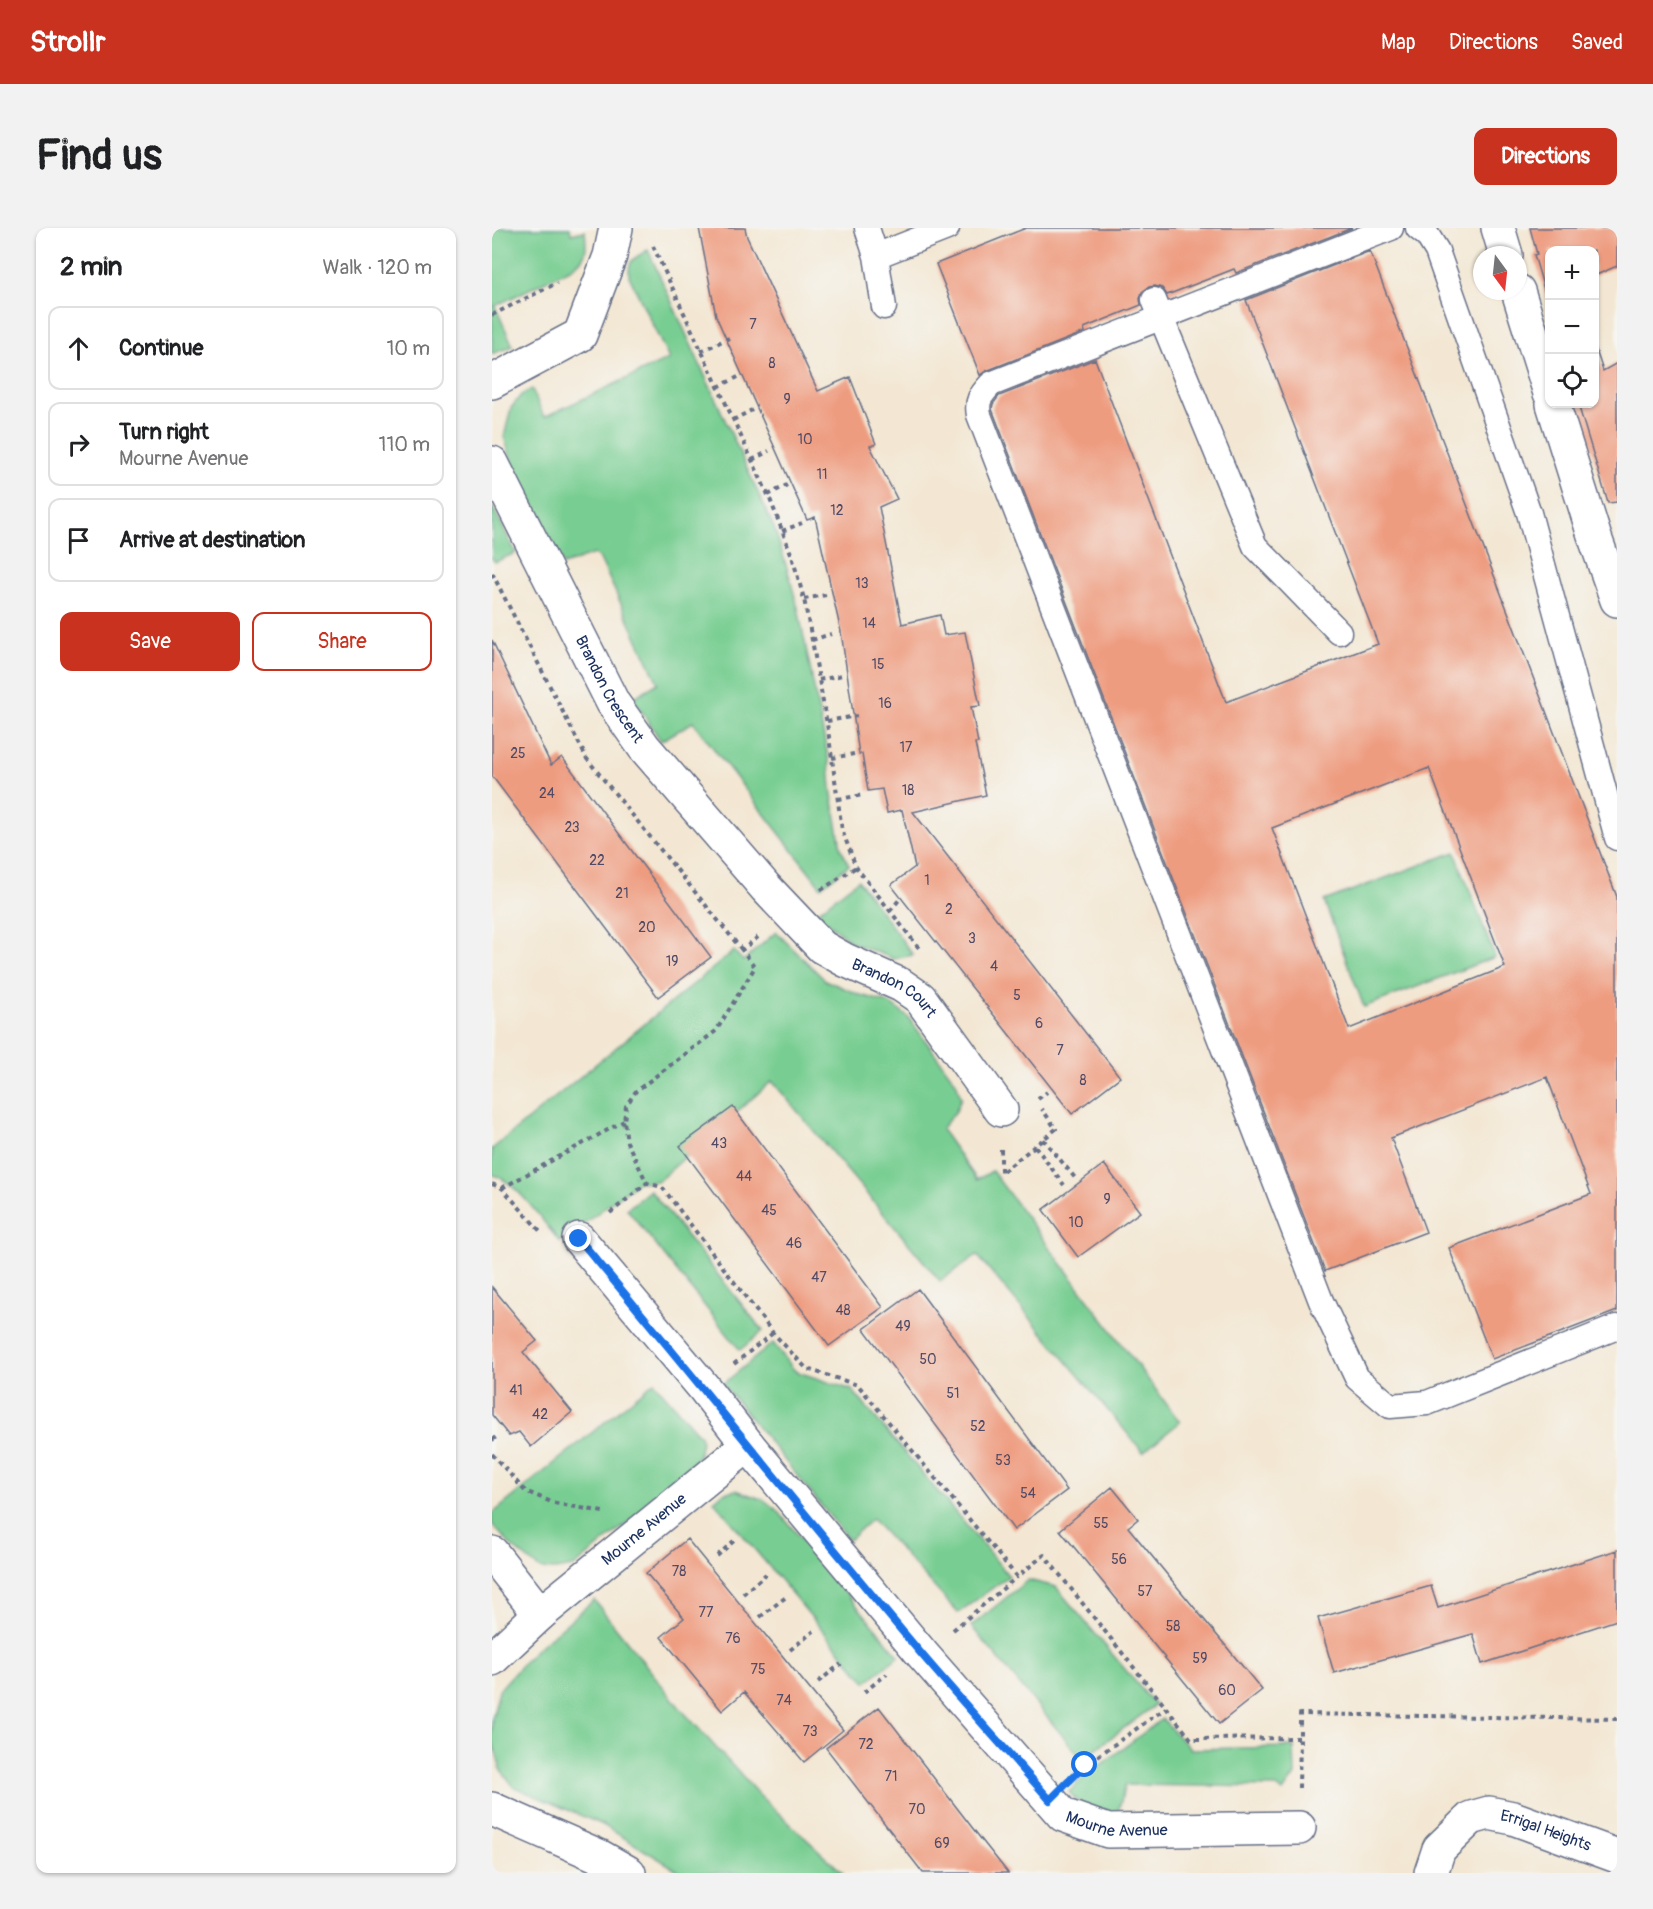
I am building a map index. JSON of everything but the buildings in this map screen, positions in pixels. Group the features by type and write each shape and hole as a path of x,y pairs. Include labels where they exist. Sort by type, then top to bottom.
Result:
{"street":[{"path":"1498,228 1503,246"},
{"path":"492,382 580,335 613,242"},
{"path":"1521,300 1545,377"},
{"path":"1554,408 1617,600"},
{"name":"Brandon Crescent","path":"492,463 613,703 644,747 766,888"},
{"name":"Brandon Court","path":"766,888 822,947 901,985 920,998 1001,1110"},
{"name":"Mourne Avenue","path":"579,1239 922,1655 1062,1815 1108,1831 1299,1828"},
{"name":"Mourne Avenue","path":"492,1659 540,1614 748,1445"},
{"path":"492,1553 540,1614"},
{"path":"492,1809 599,1856 629,1873"},
{"name":"Errigal Heights","path":"1431,1873 1439,1849 1471,1818 1489,1813 1513,1818 1617,1856"}],"lane":[{"path":"867,228 876,256 884,307"},
{"path":"876,256 947,228"},
{"path":"1391,228 1157,309 991,384 981,395 977,405 979,415 1321,1301 1357,1378 1390,1406 1426,1403 1617,1327"},
{"path":"1418,228 1427,235 1437,251 1529,513 1617,838"},
{"path":"1157,309 1255,546 1339,632"}],"path":[{"path":"492,315 613,242 649,237 768,495 782,531 804,598 827,721 842,830 856,867 923,953"},
{"path":"701,351 729,338"},
{"path":"718,387 742,375"},
{"path":"734,420 752,410"},
{"path":"752,460 770,451"},
{"path":"768,495 787,485"},
{"path":"782,531 802,523"},
{"path":"804,598 826,595"},
{"path":"812,640 831,634"},
{"path":"819,680 843,675"},
{"path":"827,721 857,716"},
{"path":"832,758 854,754"},
{"path":"838,799 864,795"},
{"path":"816,894 856,867"},
{"path":"766,888 770,926 742,950 756,967 716,1031 636,1091 626,1106 624,1121 627,1142 647,1183 662,1186 773,1333 807,1369 858,1385 1017,1577"},
{"path":"890,911 899,900"},
{"path":"1001,1110 1001,1173 1056,1129 1036,1100"},
{"path":"502,1188 624,1121"},
{"path":"1043,1139 1076,1179"},
{"path":"1035,1146 1064,1185"},
{"path":"704,1388 773,1333"},
{"path":"492,1440 499,1435"},
{"path":"492,1454 525,1491 554,1503 658,1520"},
{"path":"717,1556 737,1538"},
{"path":"922,1655 1044,1555 1191,1739 1300,1738 1300,1714 1617,1719"},
{"path":"743,1594 766,1574"},
{"path":"760,1617 786,1597"},
{"path":"790,1650 814,1631"},
{"path":"818,1682 841,1664"},
{"path":"1050,1800 1085,1765 1166,1708"}],"green space":[{"path":"492,228 570,228 571,234 585,231 586,243 584,256 572,268 495,306 513,346 492,354"},
{"path":"648,250 775,530 798,608 829,762 841,848 849,865 821,887 693,722 661,741 633,698 658,683 600,559 594,554 563,565 513,464 504,437 511,408 521,395 532,389 544,417 669,359 629,276 631,262"},
{"path":"492,506 516,553 495,562 492,558"},
{"path":"1455,852 1495,957 1364,1007 1324,901"},
{"path":"858,880 913,955 894,959 853,943 816,913"},
{"path":"776,932 825,980 860,995 889,1003 908,1017 956,1082 961,1098 956,1111 941,1129 977,1180 992,1171 1180,1422 1143,1452 977,1255 940,1281 772,1081 658,1181 638,1182 560,1242 511,1185 492,1174 492,1149 734,951 743,961"},
{"path":"650,1190 763,1331 740,1350 627,1209"},
{"path":"773,1343 795,1371 852,1390 1009,1576 958,1613 872,1519 849,1540 723,1384"},
{"path":"654,1382 700,1436 702,1441 699,1455 689,1468 647,1507 574,1567 555,1570 540,1569 512,1547 492,1524 492,1514"},
{"path":"736,1490 764,1500 778,1511 899,1656 866,1682 714,1501 723,1493"},
{"path":"1028,1580 1056,1587 1155,1705 1082,1759 971,1626"},
{"path":"594,1600 680,1708 759,1795 843,1873 682,1873 603,1825 514,1787 501,1770 492,1738 492,1719 499,1690 533,1652"},
{"path":"1162,1719 1190,1749 1294,1747 1295,1775 1283,1792 1277,1787 1125,1785 1117,1817 1085,1806 1069,1792 1087,1775"}],"route":[{"path":"579,1239 922,1655 1050,1800 1085,1765"}]}
